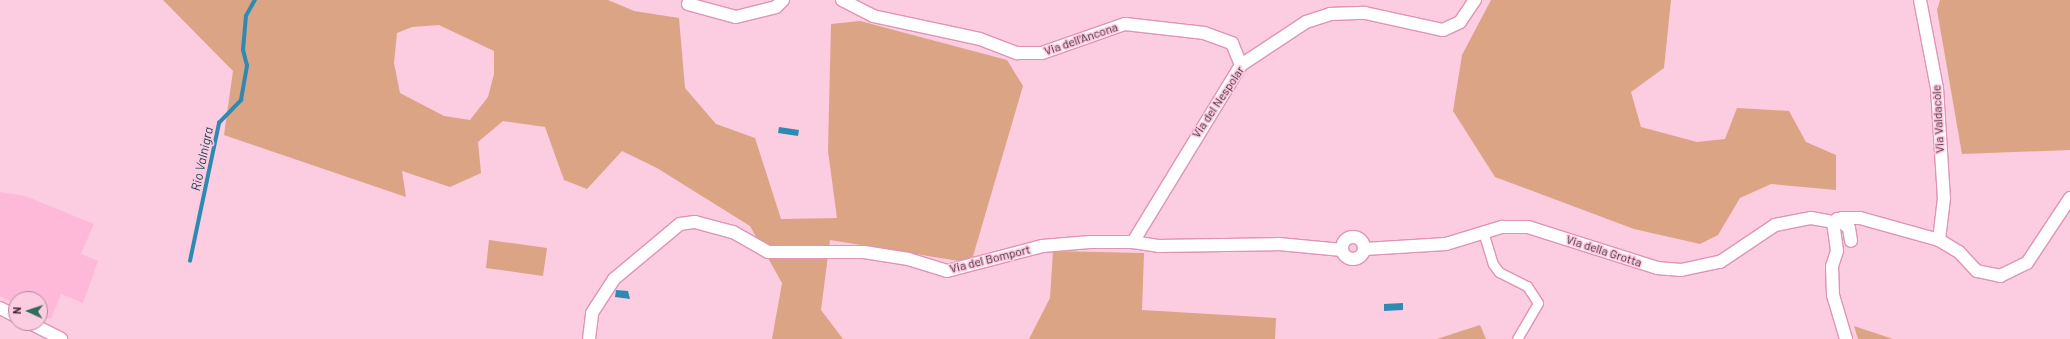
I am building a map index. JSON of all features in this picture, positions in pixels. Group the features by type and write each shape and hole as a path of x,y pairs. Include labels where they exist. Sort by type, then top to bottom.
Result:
{"street":[{"path":"688,4 736,17 776,7 782,0"},
{"name":"Via dell'Ancona","path":"842,0 873,16 980,40 1017,53 1042,53 1125,24 1204,32 1232,43 1241,65"},
{"name":"Via del Nespolar","path":"1133,242 1241,65 1306,22 1330,14 1365,13 1443,30 1460,22 1475,0"},
{"name":"Via Valdacòle","path":"1920,0 1937,88 1944,198 1939,240"},
{"path":"1939,240 1984,274 2006,275 2028,262 2070,198"},
{"name":"Via della Grotta","path":"1365,249 1446,244 1484,235 1502,227 1528,227 1645,264 1681,270 1720,262 1775,225 1811,218 1835,221 1860,218 1939,240"},
{"path":"1835,221 1849,228 1850,241"},
{"path":"1835,221 1837,251 1831,284 1846,339"},
{"name":"Via del Bomport","path":"589,339 592,313 614,279 680,224 695,222 733,232 768,252 794,255 820,251 864,252 908,259 947,271 1042,246 1133,242 1158,246 1279,244 1342,250"},
{"path":"1484,235 1493,264 1499,272 1527,286 1538,303 1517,339"},
{"path":"1354,237 1362,241 1365,249 1361,257 1352,260 1342,250 1346,239 1354,237"},
{"path":"46,331 61,339"}],"shaded area":[{"path":"163,0 608,0 634,11 679,18 685,88 716,124 755,138 781,219 837,218 828,151 831,24 860,21 1007,60 1023,86 971,263 830,240 821,310 843,339 772,339 782,283 750,226 657,168 622,151 587,189 564,180 545,127 503,121 478,142 481,173 450,187 402,171 406,197 224,135 233,71","holes":["439,25 494,51 494,74 488,97 470,120 444,116 400,93 394,63 397,33 412,27"]},
{"path":"1491,0 1671,0 1664,68 1631,92 1641,127 1697,142 1725,139 1737,108 1789,111 1806,142 1836,155 1836,190 1771,184 1740,198 1718,235 1700,244 1634,229 1495,177 1453,111 1462,55"},
{"path":"1940,0 2070,0 2070,150 1962,154 1937,10"},
{"path":"0,192 25,196 94,224 81,254 98,261 83,303 61,294 51,319 48,318 48,291 8,291 8,300 0,296"},
{"path":"489,240 547,248 543,276 486,268"},
{"path":"1053,251 1144,253 1142,310 1276,318 1275,339 1029,339 1050,298"},
{"path":"1480,325 1486,339 1437,339"},
{"path":"1854,326 1893,339 1858,339"}],"water":[{"path":"779,127 799,130 798,136 778,133"},
{"path":"616,290 628,291 630,299 615,297"},
{"path":"1403,303 1403,310 1384,311 1384,304"}],"waterway":[{"name":"Rio Valnigra","path":"190,261 219,123 241,100 247,66 243,50 246,16 255,0"}]}
